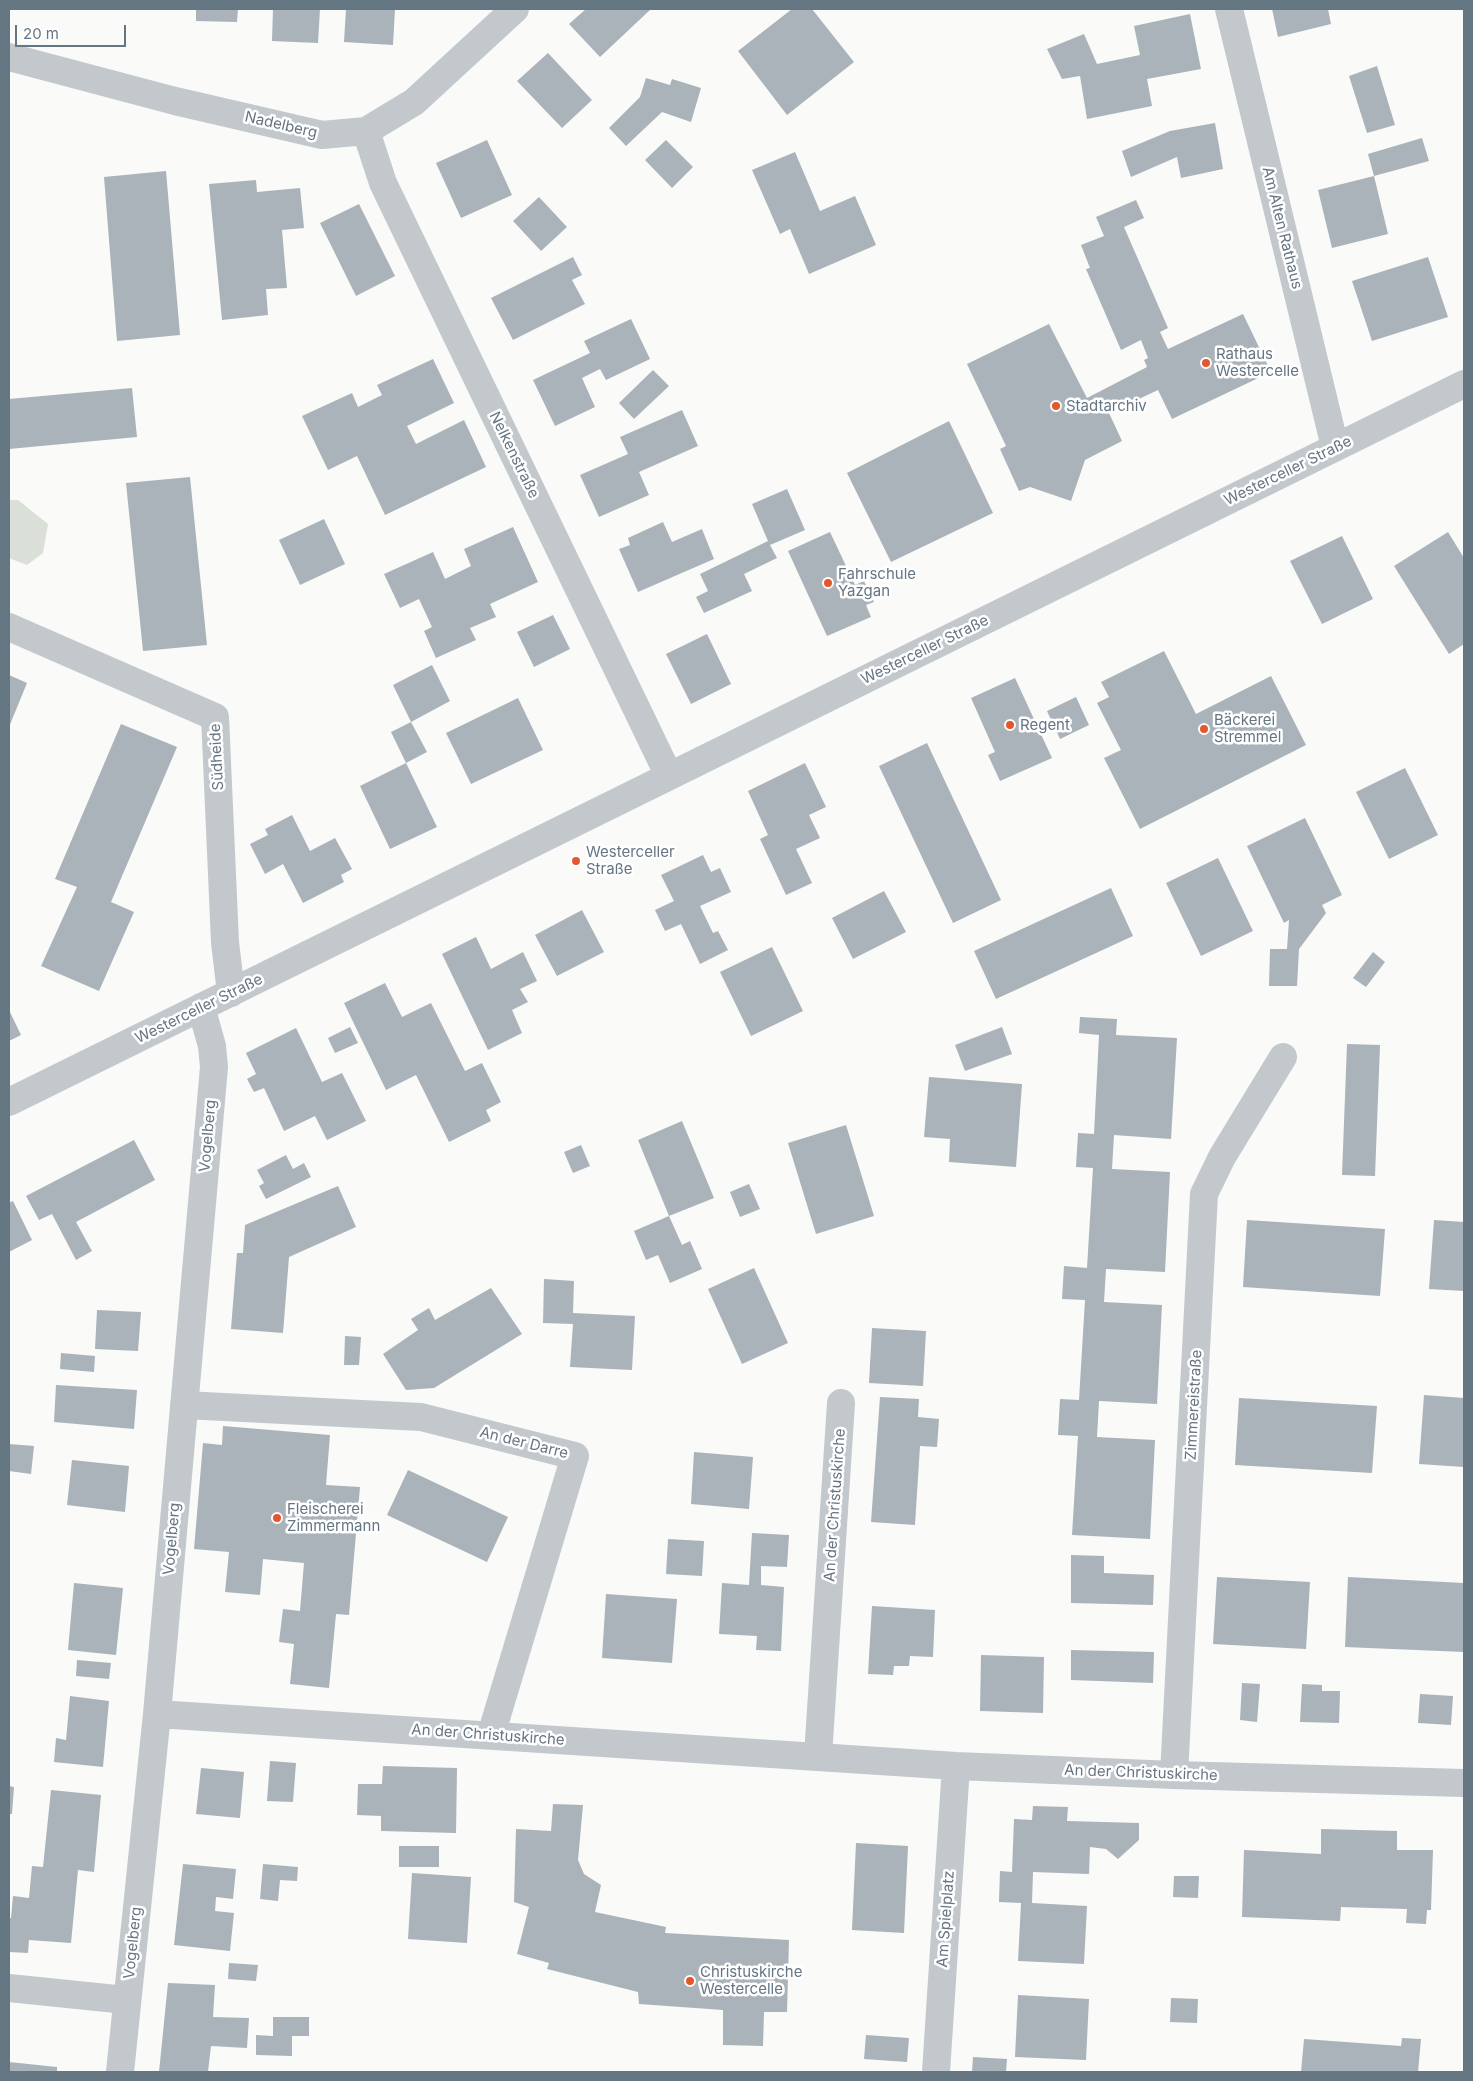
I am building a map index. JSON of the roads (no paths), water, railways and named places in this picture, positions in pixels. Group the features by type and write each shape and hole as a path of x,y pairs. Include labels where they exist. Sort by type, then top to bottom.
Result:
{"street":[{"name":"Nadelberg","path":"9,57 175,101 322,135 366,131 414,102 515,9"},
{"name":"Am Alten Rathaus","path":"1229,9 1335,447"},
{"name":"Nelkenstraße","path":"366,131 383,183 669,776"},
{"name":"Westerceller Straße","path":"9,1102 1464,384"},
{"name":"Südheide","path":"9,627 215,717 225,942 231,992"},
{"name":"Vogelberg","path":"120,2072 157,1714 214,1067 212,1046 201,1007"},
{"name":"Zimmereistraße","path":"1174,1775 1194,1424 1204,1194 1222,1157 1283,1057"},
{"name":"An der Christuskirche","path":"818,1756 841,1403"},
{"name":"An der Darre","path":"184,1405 421,1417 575,1456 491,1735"},
{"name":"An der Christuskirche","path":"157,1714 956,1766 1174,1775 1464,1783"},
{"name":"Am Spielplatz","path":"936,2072 956,1766"},
{"path":"9,1988 126,2000"}],"place":[{"name":"Rathaus Westercelle","path":"1206,363"},
{"name":"Stadtarchiv","path":"1056,406"},
{"name":"Fahrschule Yazgan","path":"828,583"},
{"name":"Regent","path":"1010,725"},
{"name":"Bäckerei Stremmel","path":"1204,729"},
{"name":"Westerceller Straße","path":"576,861"},
{"name":"Fleischerei Zimmermann","path":"277,1518"},
{"name":"Christuskirche Westercelle","path":"690,1981"}]}
